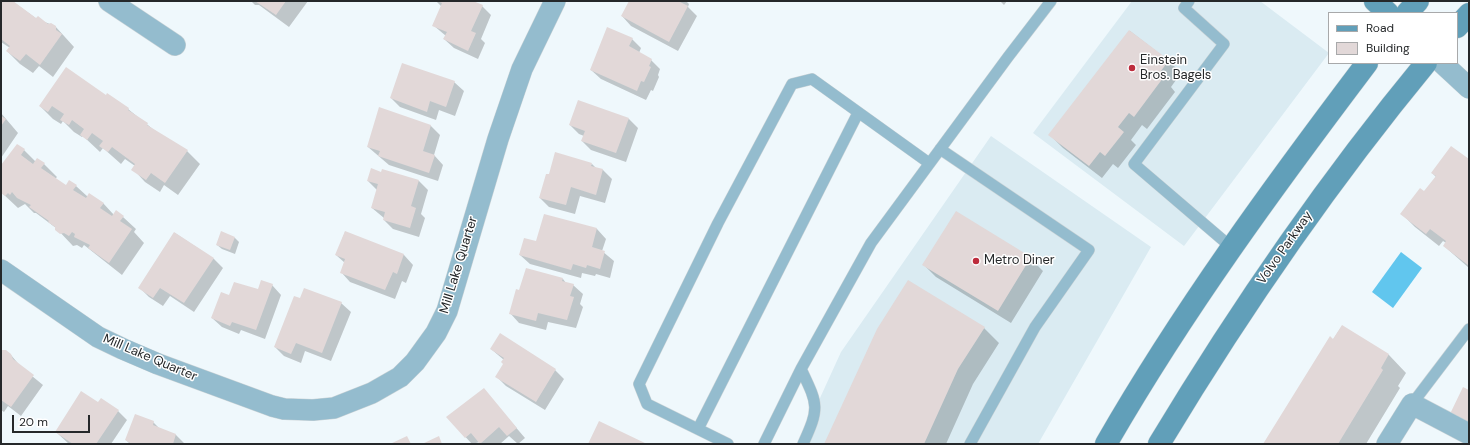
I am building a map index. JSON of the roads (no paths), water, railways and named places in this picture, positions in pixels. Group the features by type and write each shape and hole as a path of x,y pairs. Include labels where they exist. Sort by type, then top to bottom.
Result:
{"main road":[{"path":"1375,1 1387,12"},
{"path":"1408,12 1418,1"},
{"path":"1458,26 1469,14"},
{"path":"1106,444 1133,396 1184,316 1231,247 1365,64"},
{"name":"Volvo Parkway","path":"1159,444 1222,341 1297,231 1344,165 1425,64"}],"street":[{"path":"109,1 175,45"},
{"name":"Mill Lake Quarter","path":"1,270 98,337 158,364 272,406 313,410 334,408 372,393 400,377 415,362 436,333 447,310 491,161 522,69 555,1"},
{"path":"1443,64 1469,88"},
{"path":"1387,444 1412,404 1469,434"}],"lane":[{"path":"764,444 801,369 871,243 940,148 1051,1"},
{"path":"1189,1 1184,8 1224,44 1134,164 1231,247"},
{"path":"728,444 647,404 639,384 718,223 792,84 812,79 929,163"},
{"path":"698,429 858,113"},
{"path":"940,148 1089,250 1035,327 970,444"},
{"path":"1412,404 1469,329"},
{"path":"801,369 815,398 815,419 803,444"}],"water":[{"path":"1401,252 1422,268 1393,308 1372,292"}],"place":[{"name":"Einstein Bros. Bagels","path":"1132,68"},
{"name":"Metro Diner","path":"976,261"}]}
